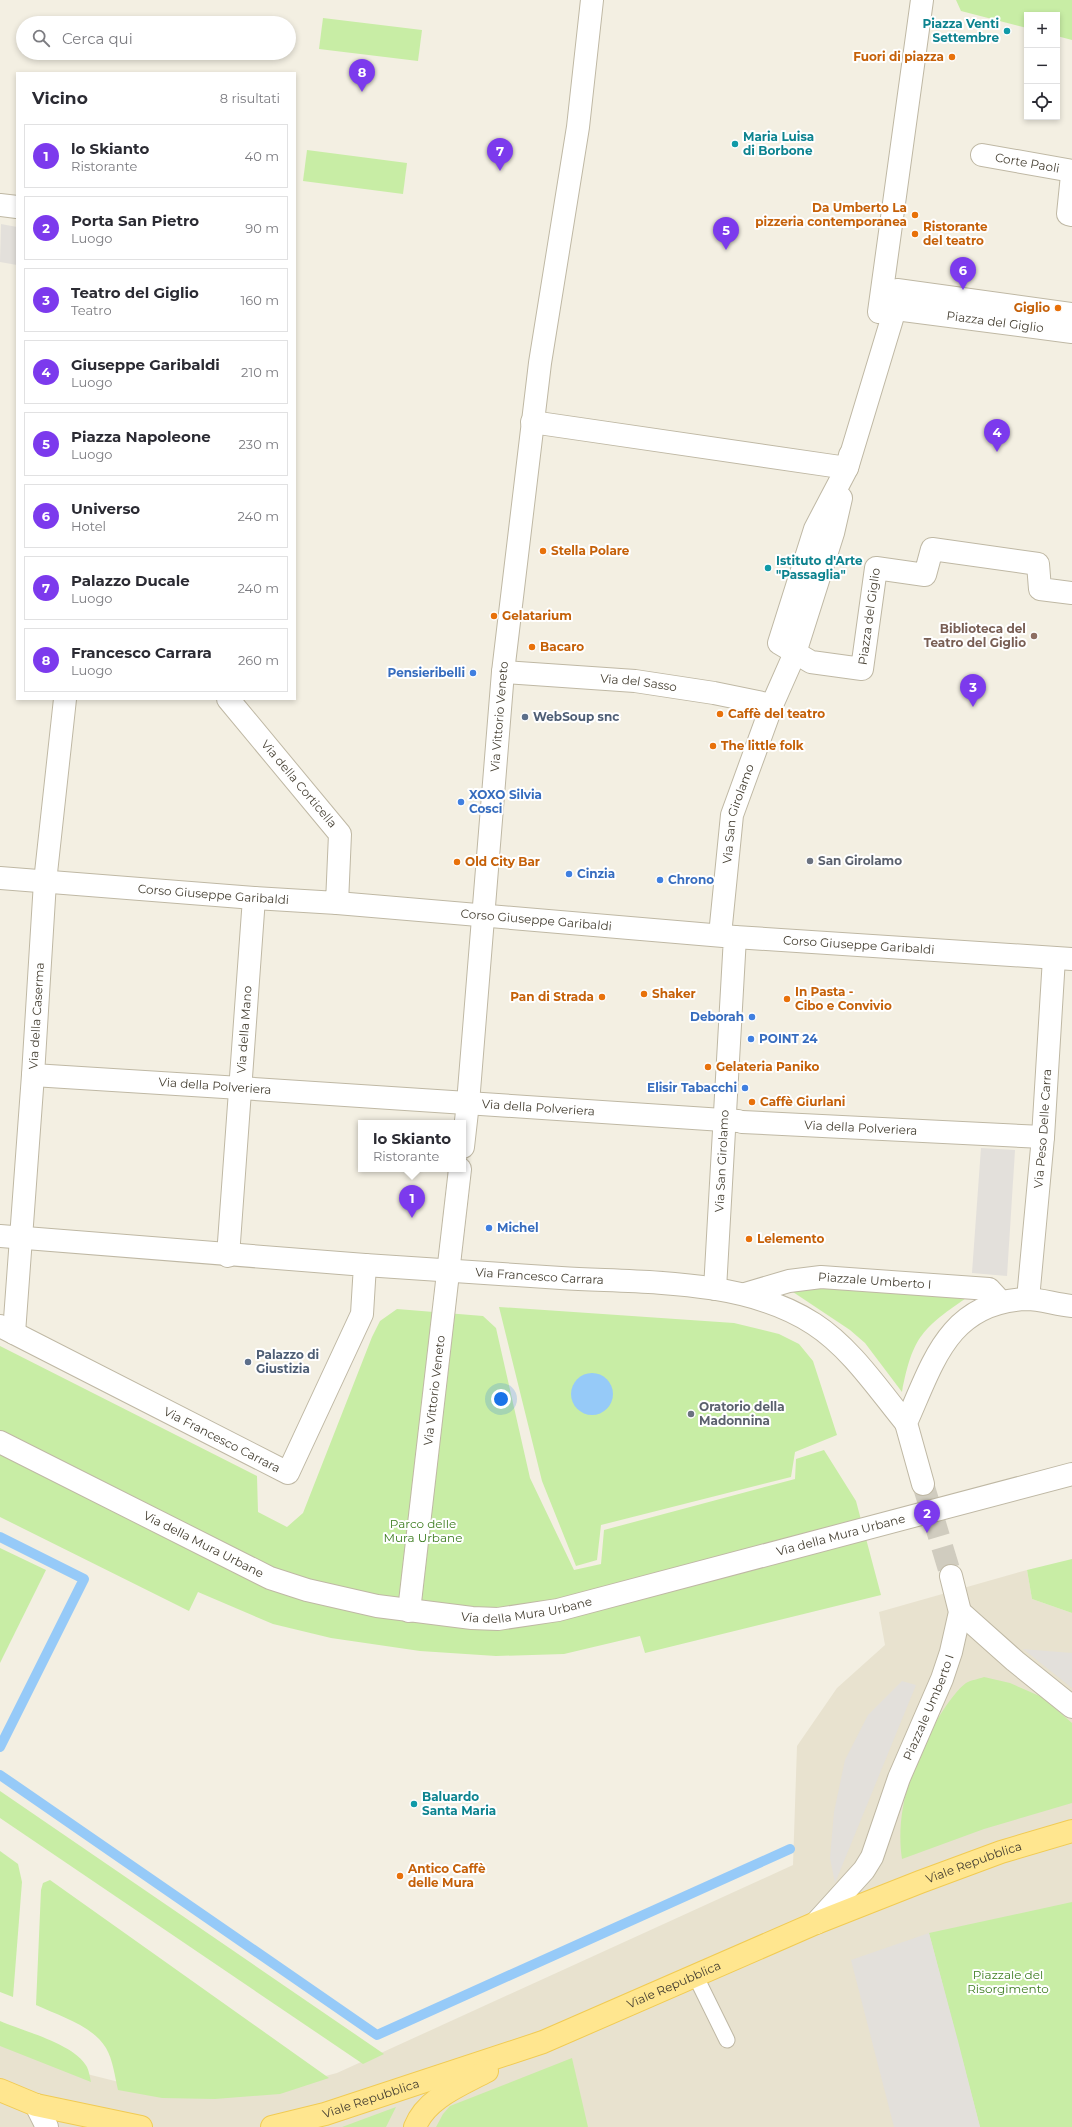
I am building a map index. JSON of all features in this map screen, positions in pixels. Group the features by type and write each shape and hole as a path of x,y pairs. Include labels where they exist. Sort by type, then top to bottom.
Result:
{"main road":[{"name":"Viale Repubblica","path":"272,2127 325,2114 542,2042 816,1923 994,1855 1072,1831"},
{"path":"415,2127 422,2114 436,2100 542,2042"},
{"path":"0,2090 36,2105 141,2127"},
{"path":"36,2105 61,2127"}],"street":[{"name":"Via Vittorio Veneto","path":"466,1121 503,672 532,422 541,355 578,127 592,0"},
{"path":"887,308 922,0"},
{"name":"Corte Paoli","path":"982,155 1072,171"},
{"name":"Corte Paoli","path":"1072,175 1068,214 1072,215"},
{"path":"0,205 16,207"},
{"name":"Piazza del Giglio","path":"1072,314 897,290 887,308 847,468 815,529 779,643 811,662 862,669 876,568 925,575 932,549 1038,564 1040,589 1072,594"},
{"name":"Piazza del Giglio","path":"887,308 1072,332"},
{"path":"532,422 847,468"},
{"name":"Via San Girolamo","path":"715,1288 733,1121 727,936 732,815 772,706 794,653"},
{"name":"Via del Sasso","path":"503,672 635,680 714,693 772,706"},
{"name":"Via della Caserma","path":"7,1330 22,1238 45,882 65,700"},
{"name":"Via della Corticella","path":"229,700 340,834 337,903"},
{"name":"Corso Giuseppe Garibaldi","path":"0,878 337,903 727,936 1063,958"},
{"name":"Via della Mano","path":"228,1256 254,898"},
{"name":"Via Peso Delle Carra","path":"1028,1299 1043,1137 1063,958"},
{"name":"Via della Polveriera","path":"33,1074 733,1121 1043,1137"},
{"name":"Via Vittorio Veneto","path":"409,1611 460,1172"},
{"name":"Via Francesco Carrara","path":"0,1236 228,1256 715,1288"},
{"name":"Via Francesco Carrara","path":"7,1330 288,1473 362,1314 365,1265"},
{"name":"Piazzale Umberto I","path":"745,1294 789,1281 821,1277 989,1289 1001,1302"},
{"name":"Piazzale Umberto I","path":"715,1288 745,1294 794,1312 814,1324 836,1341 856,1362 906,1423 923,1484"},
{"path":"906,1423 946,1340 959,1325 978,1310 1001,1302 1028,1299 1072,1306"},
{"name":"Via della Mura Urbane","path":"0,1442 270,1578 339,1599 409,1611 472,1618 498,1619 558,1610 1072,1474"},
{"path":"951,1576 960,1612 1015,1661 1072,1707"},
{"name":"Piazzale Umberto I","path":"816,1923 864,1870 872,1858 911,1746 942,1679 951,1652 960,1612"},
{"path":"36,2105 48,2127"}],"lane":[{"path":"695,1975 726,2040"}],"shaded area":[{"path":"1,224 16,227 16,265 0,262"},
{"path":"981,1148 1015,1150 1007,1276 972,1273"},
{"path":"1027,1570 1032,1599 1072,1613 1072,2127 0,2127 0,2044 59,2067 175,2096 275,2089 337,2073 793,1865 797,1746 837,1688 885,1645 879,1612"},
{"path":"1023,1649 1072,1653 1072,1688"},
{"path":"902,1681 916,1685 835,1883 830,1858 834,1812 845,1760 868,1715"},
{"path":"929,1933 980,2127 894,2127 851,1960"}],"green space":[{"path":"956,0 1072,0 1072,40 1060,37 1060,12 1024,12 1024,27 961,11"},
{"path":"323,18 422,30 418,61 319,49"},
{"path":"307,150 407,163 403,194 303,181"},
{"path":"814,1285 969,1296 930,1325 922,1335 911,1357 902,1392 865,1343 850,1330 793,1292"},
{"path":"499,1307 734,1323 779,1334 799,1344 813,1361 837,1435 795,1452 791,1477 601,1525 597,1560 576,1566 542,1481","holes":["576,1381 611,1400 604,1410 571,1394"]},
{"name":"Parco delle Mura Urbane","path":"397,1309 483,1316 496,1328 530,1478 574,1570 601,1564 604,1530 795,1479 796,1459 824,1450 856,1501 881,1595 645,1653 640,1636 564,1654 496,1656 420,1651 331,1638 273,1624 198,1592 189,1611 0,1517 0,1346 257,1476 258,1512 287,1527 303,1513 372,1337 380,1321"},
{"path":"0,1548 46,1570 0,1663"},
{"path":"1072,1559 1072,1613 1032,1599 1027,1570"},
{"path":"984,1677 1010,1683 1042,1697 1072,1723 1072,1803 984,1829 902,1859 900,1840 904,1800 916,1761 924,1743 944,1709 957,1691 966,1683"},
{"path":"0,1791 384,2054 363,2064 0,1818"},
{"path":"0,1851 18,1864 22,1882 13,1997 0,1992"},
{"path":"50,1880 329,2078 280,2094 215,2099 162,2098 118,2090 114,2069 106,2048 100,2040 84,2027 36,2005 41,1890 43,1883"},
{"name":"Piazzale del Risorgimento","path":"1072,1902 1072,2127 980,2127 929,1933"},
{"path":"0,2021 48,2039 72,2052 81,2059 87,2067 91,2082 0,2046"},
{"path":"572,2058 588,2127 436,2127 443,2114 450,2106"},
{"path":"396,2107 386,2127 342,2127"}],"water":[{"path":"592,1373 607,1379 613,1394 607,1409 592,1415 577,1409 571,1394 577,1379"}],"waterway":[{"path":"0,1537 84,1579 0,1747"},
{"path":"0,1775 377,2035 790,1849"}],"tunnel":[{"path":"923,1484 951,1576"}],"place":[{"name":"Piazza Venti Settembre","path":"1007,31"},
{"name":"Fuori di piazza","path":"952,57"},
{"name":"Francesco Carrara","path":"362,92"},
{"name":"Maria Luisa di Borbone","path":"735,144"},
{"name":"Palazzo Ducale","path":"500,171"},
{"name":"Da Umberto La pizzeria contemporanea","path":"915,215"},
{"name":"Ristorante del teatro","path":"915,234"},
{"name":"Piazza Napoleone","path":"726,250"},
{"name":"Universo","path":"963,290"},
{"name":"Giglio","path":"1058,308"},
{"name":"Giuseppe Garibaldi","path":"997,452"},
{"name":"Stella Polare","path":"543,551"},
{"name":"Istituto d'Arte \"Passaglia\"","path":"768,568"},
{"name":"Gelatarium","path":"494,616"},
{"name":"Biblioteca del Teatro del Giglio","path":"1034,636"},
{"name":"Bacaro","path":"532,647"},
{"name":"Pensieribelli","path":"473,673"},
{"name":"Teatro del Giglio","path":"973,707"},
{"name":"Caffè del teatro","path":"720,714"},
{"name":"WebSoup snc","path":"525,717"},
{"name":"The little folk","path":"713,746"},
{"name":"XOXO Silvia Cosci","path":"461,802"},
{"name":"San Girolamo","path":"810,861"},
{"name":"Old City Bar","path":"457,862"},
{"name":"Cinzia","path":"569,874"},
{"name":"Chrono","path":"660,880"},
{"name":"Shaker","path":"644,994"},
{"name":"Pan di Strada","path":"602,997"},
{"name":"In Pasta - Cibo e Convivio","path":"787,999"},
{"name":"Deborah","path":"752,1017"},
{"name":"POINT 24","path":"751,1039"},
{"name":"Gelateria Paniko","path":"708,1067"},
{"name":"Elisir Tabacchi","path":"745,1088"},
{"name":"Caffè Giurlani","path":"752,1102"},
{"name":"lo Skianto","path":"412,1218"},
{"name":"Michel","path":"489,1228"},
{"name":"Lelemento","path":"749,1239"},
{"name":"Palazzo di Giustizia","path":"248,1362"},
{"name":"Oratorio della Madonnina","path":"691,1414"},
{"name":"Porta San Pietro","path":"927,1533"},
{"name":"Baluardo Santa Maria","path":"414,1804"},
{"name":"Antico Caffè delle Mura","path":"400,1876"}]}
